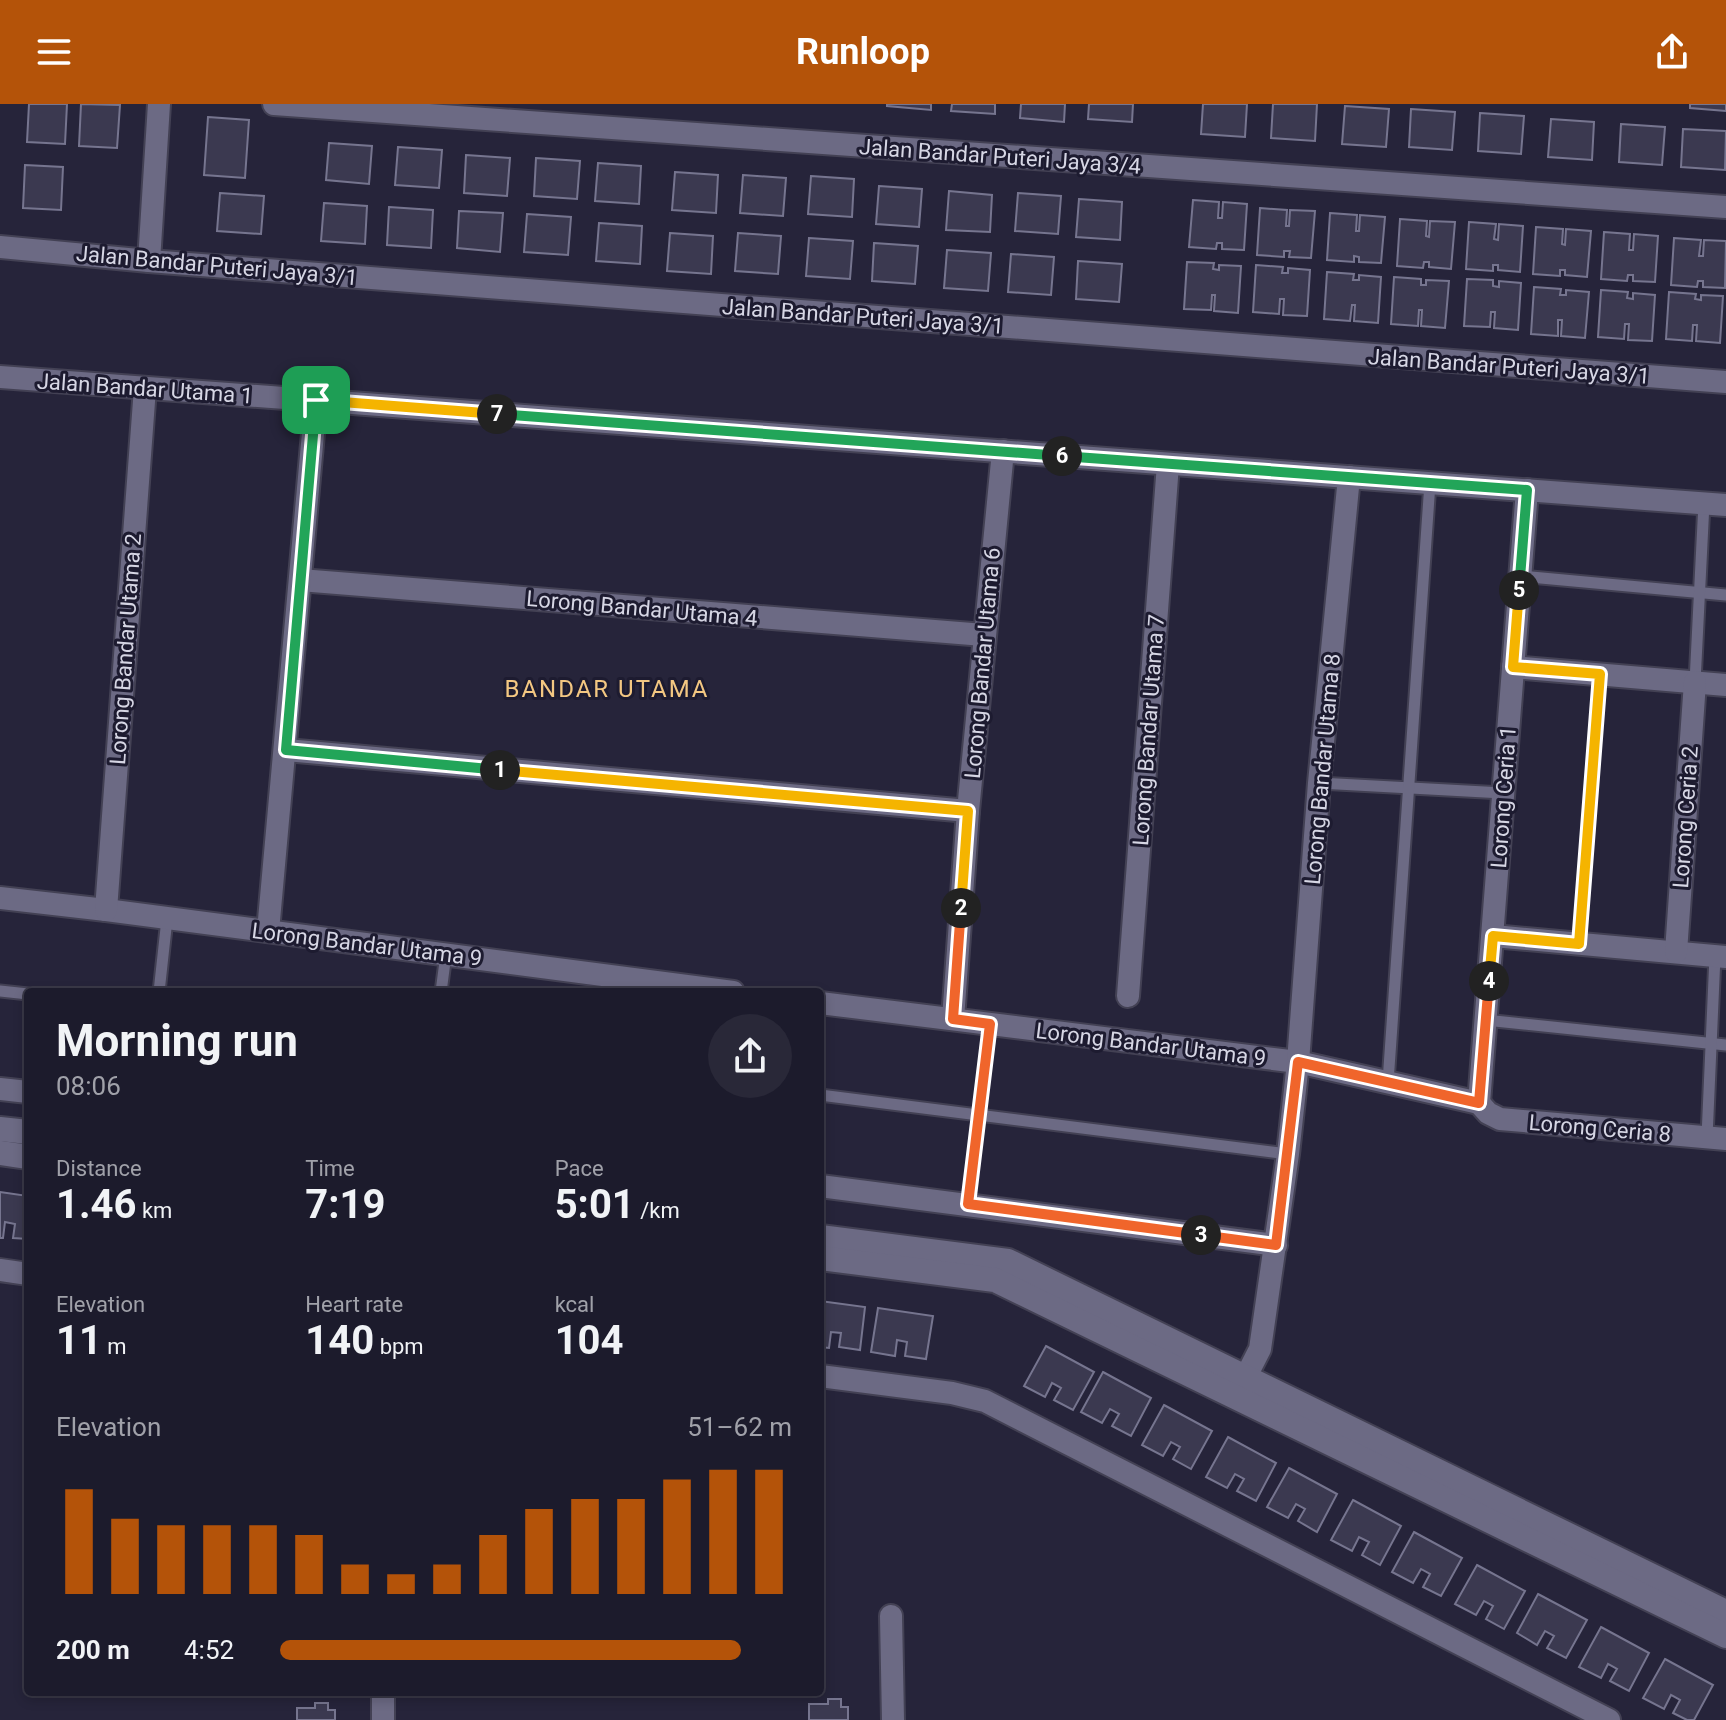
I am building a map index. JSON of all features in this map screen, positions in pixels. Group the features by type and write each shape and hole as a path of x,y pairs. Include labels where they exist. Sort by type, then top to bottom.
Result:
{"street":[{"path":"149,261 159,104"},
{"name":"Jalan Bandar Puteri Jaya 3/4","path":"274,104 1726,207"},
{"name":"Jalan Bandar Puteri Jaya 3/1","path":"0,247 1726,382"},
{"name":"Jalan Bandar Utama 1","path":"0,377 1715,504"},
{"name":"Lorong Bandar Utama 2","path":"106,910 145,388"},
{"path":"268,931 316,400"},
{"name":"Lorong Bandar Utama 6","path":"953,1019 968,811 1003,451"},
{"name":"Lorong Bandar Utama 7","path":"1128,996 1168,464"},
{"name":"Lorong Bandar Utama 8","path":"1241,1386 1260,1349 1288,1154 1319,783 1349,477"},
{"name":"Lorong Ceria 1","path":"1479,1103 1527,490"},
{"name":"Lorong Bandar Utama 4","path":"300,580 984,635"},
{"path":"1513,667 1726,685"},
{"name":"Lorong Ceria 2","path":"1676,952 1695,682"},
{"path":"286,750 968,811"},
{"name":"Lorong Bandar Utama 9","path":"0,898 697,988"},
{"path":"1493,936 1721,956"},
{"name":"Lorong Bandar Utama 9","path":"824,1003 1298,1062 1479,1103"},
{"path":"0,1089 24,1092"},
{"name":"Lorong Ceria 8","path":"1479,1103 1488,1113 1500,1119 1716,1138"},
{"path":"0,1129 24,1132"},
{"path":"0,1153 24,1156"},
{"path":"824,1186 1276,1245"},
{"path":"824,1238 1008,1261 1241,1386 1726,1636"},
{"path":"824,1259 995,1280 1241,1386 1726,1612"},
{"path":"0,1270 24,1273"},
{"path":"824,1377 952,1393 985,1401 1609,1720"},
{"path":"891,1616 893,1720"},
{"path":"383,1696 383,1720"}],"lane":[{"path":"1388,1082 1430,483"},
{"path":"1695,682 1700,593 1715,504"},
{"path":"1520,576 1726,595"},
{"path":"1579,944 1600,674"},
{"path":"1319,783 1503,793"},
{"path":"159,988 167,919"},
{"path":"442,988 446,954"},
{"path":"1716,1138 1711,1044 1721,956"},
{"path":"0,991 24,994"},
{"path":"1485,1020 1726,1045"},
{"path":"968,1204 990,1024"},
{"path":"824,1096 1288,1154"}],"building":[{"path":"29,104 67,104 65,144 27,142"},
{"path":"81,104 120,105 117,148 79,146"},
{"path":"931,104 931,110 887,106"},
{"path":"952,104 995,104 995,114 951,111"},
{"path":"1021,104 1065,104 1064,122 1020,118"},
{"path":"1089,104 1133,104 1132,122 1088,119"},
{"path":"1203,104 1247,104 1245,137 1201,134"},
{"path":"1273,104 1317,104 1315,141 1271,138"},
{"path":"1690,104 1726,104 1726,111 1690,108"},
{"path":"1345,106 1389,109 1386,147 1342,144"},
{"path":"1411,109 1455,112 1452,150 1409,147"},
{"path":"1480,113 1524,116 1521,154 1478,151"},
{"path":"208,117 249,120 245,178 204,175"},
{"path":"1551,119 1594,122 1592,160 1548,157"},
{"path":"1621,124 1665,127 1662,165 1619,162"},
{"path":"1683,129 1726,131 1725,170 1681,167"},
{"path":"329,143 372,146 369,184 326,180"},
{"path":"398,147 442,150 439,188 395,185"},
{"path":"466,155 510,158 507,196 464,193"},
{"path":"536,158 580,161 577,199 534,196"},
{"path":"598,163 641,166 639,204 595,201"},
{"path":"25,165 63,167 61,210 23,208"},
{"path":"675,172 718,175 716,213 672,210"},
{"path":"743,175 786,178 783,216 740,213"},
{"path":"811,176 854,179 852,217 808,214"},
{"path":"879,186 922,189 919,227 876,224"},
{"path":"949,191 992,195 990,232 946,230"},
{"path":"220,193 264,196 261,234 217,231"},
{"path":"1018,193 1061,196 1058,234 1015,231"},
{"path":"1079,199 1122,202 1120,240 1076,237"},
{"path":"1193,200 1219,202 1218,218 1222,218 1223,202 1247,204 1244,250 1222,249 1222,243 1217,243 1216,249 1189,247"},
{"path":"324,203 367,206 365,244 321,241"},
{"path":"389,207 433,210 431,248 387,245"},
{"path":"1260,208 1287,210 1286,226 1289,226 1290,210 1315,211 1311,258 1289,257 1290,251 1284,251 1284,257 1257,255"},
{"path":"459,211 503,213 500,252 457,248"},
{"path":"1330,213 1357,215 1356,231 1359,231 1360,215 1385,217 1381,263 1359,262 1359,257 1354,256 1354,262 1327,260"},
{"path":"527,214 571,217 568,255 524,252"},
{"path":"1400,219 1427,221 1426,236 1429,237 1430,221 1455,222 1451,269 1429,267 1429,262 1424,262 1423,268 1397,266"},
{"path":"1469,222 1496,224 1494,239 1498,240 1499,224 1523,226 1520,272 1498,270 1498,265 1493,265 1493,271 1466,269"},
{"path":"599,223 642,226 640,264 596,261"},
{"path":"1536,227 1563,229 1562,244 1565,245 1566,229 1591,231 1587,277 1565,275 1565,270 1560,270 1560,276 1533,274"},
{"path":"1604,232 1630,234 1629,250 1633,250 1634,234 1658,236 1655,282 1633,281 1633,275 1628,275 1627,281 1601,279"},
{"path":"670,233 713,236 711,274 667,271"},
{"path":"738,233 781,236 778,274 735,271"},
{"path":"809,238 853,241 850,279 806,276"},
{"path":"1674,238 1701,240 1699,256 1703,256 1704,240 1726,241 1725,288 1703,287 1703,281 1698,281 1697,287 1671,285"},
{"path":"874,243 918,246 915,284 872,281"},
{"path":"947,250 991,253 988,291 944,288"},
{"path":"1011,254 1054,257 1051,295 1008,292"},
{"path":"1078,261 1122,264 1119,302 1076,299"},
{"path":"1187,262 1214,263 1213,269 1219,270 1219,265 1241,266 1238,313 1214,311 1215,295 1212,295 1211,310 1184,309"},
{"path":"1256,265 1283,267 1282,273 1288,273 1288,268 1310,270 1307,316 1283,315 1284,299 1280,299 1279,314 1253,312"},
{"path":"1327,272 1354,274 1353,280 1359,280 1359,275 1381,277 1378,323 1354,321 1355,305 1352,305 1350,321 1324,319"},
{"path":"1394,277 1421,279 1421,285 1426,285 1426,280 1449,281 1445,328 1421,326 1422,310 1419,310 1418,326 1391,324"},
{"path":"1467,279 1493,280 1493,286 1499,287 1499,281 1521,283 1518,330 1494,328 1495,312 1491,312 1490,327 1464,326"},
{"path":"1534,287 1561,289 1560,295 1566,295 1566,290 1589,292 1585,338 1561,336 1562,320 1558,320 1558,336 1531,334"},
{"path":"1601,290 1628,292 1627,298 1633,299 1633,293 1655,295 1652,341 1628,340 1629,324 1625,324 1624,339 1598,337"},
{"path":"1669,292 1696,294 1695,299 1701,300 1701,295 1723,296 1720,343 1696,341 1697,325 1693,325 1692,341 1666,339"},
{"path":"0,1192 24,1195 24,1239 13,1238 15,1224 5,1222 3,1238 0,1238"},
{"path":"824,1302 865,1307 860,1350 839,1347 841,1333 831,1332 829,1348 824,1347"},
{"path":"878,1308 933,1316 926,1359 905,1356 907,1342 897,1340 895,1356 871,1352"},
{"path":"1046,1346 1094,1372 1073,1410 1054,1400 1061,1388 1052,1383 1045,1397 1024,1386"},
{"path":"1103,1372 1151,1398 1131,1436 1112,1426 1119,1414 1110,1409 1102,1423 1081,1412"},
{"path":"1164,1405 1212,1431 1191,1469 1173,1459 1180,1447 1171,1442 1163,1456 1142,1445"},
{"path":"1228,1437 1276,1463 1256,1501 1237,1491 1244,1479 1235,1474 1227,1488 1206,1477"},
{"path":"1289,1468 1337,1494 1317,1532 1298,1521 1305,1509 1296,1504 1288,1518 1267,1507"},
{"path":"1353,1500 1401,1526 1380,1565 1362,1555 1369,1542 1359,1537 1352,1551 1331,1540"},
{"path":"1414,1532 1462,1558 1441,1596 1423,1587 1430,1574 1421,1569 1413,1583 1392,1572"},
{"path":"1477,1565 1525,1591 1504,1629 1486,1619 1493,1606 1484,1601 1476,1615 1455,1604"},
{"path":"1538,1594 1587,1620 1566,1658 1547,1648 1554,1636 1545,1631 1537,1645 1517,1633"},
{"path":"1601,1627 1649,1653 1629,1691 1610,1681 1617,1669 1608,1664 1601,1678 1579,1667"},
{"path":"1665,1659 1713,1685 1694,1720 1673,1713 1680,1700 1671,1695 1664,1709 1643,1698"},
{"path":"828,1699 841,1699 841,1707 848,1707 848,1720 809,1720 809,1704 828,1704"},
{"path":"315,1703 328,1703 328,1710 335,1710 335,1720 297,1720 297,1708 315,1708"}],"district":[{"name":"BANDAR UTAMA","path":"607,689"}],"route":[{"path":"316,400 1527,490 1513,667 1600,674 1579,944 1493,936 1479,1103 1298,1062 1276,1245 968,1204 990,1024 953,1019 968,811 286,750 316,400"}]}
